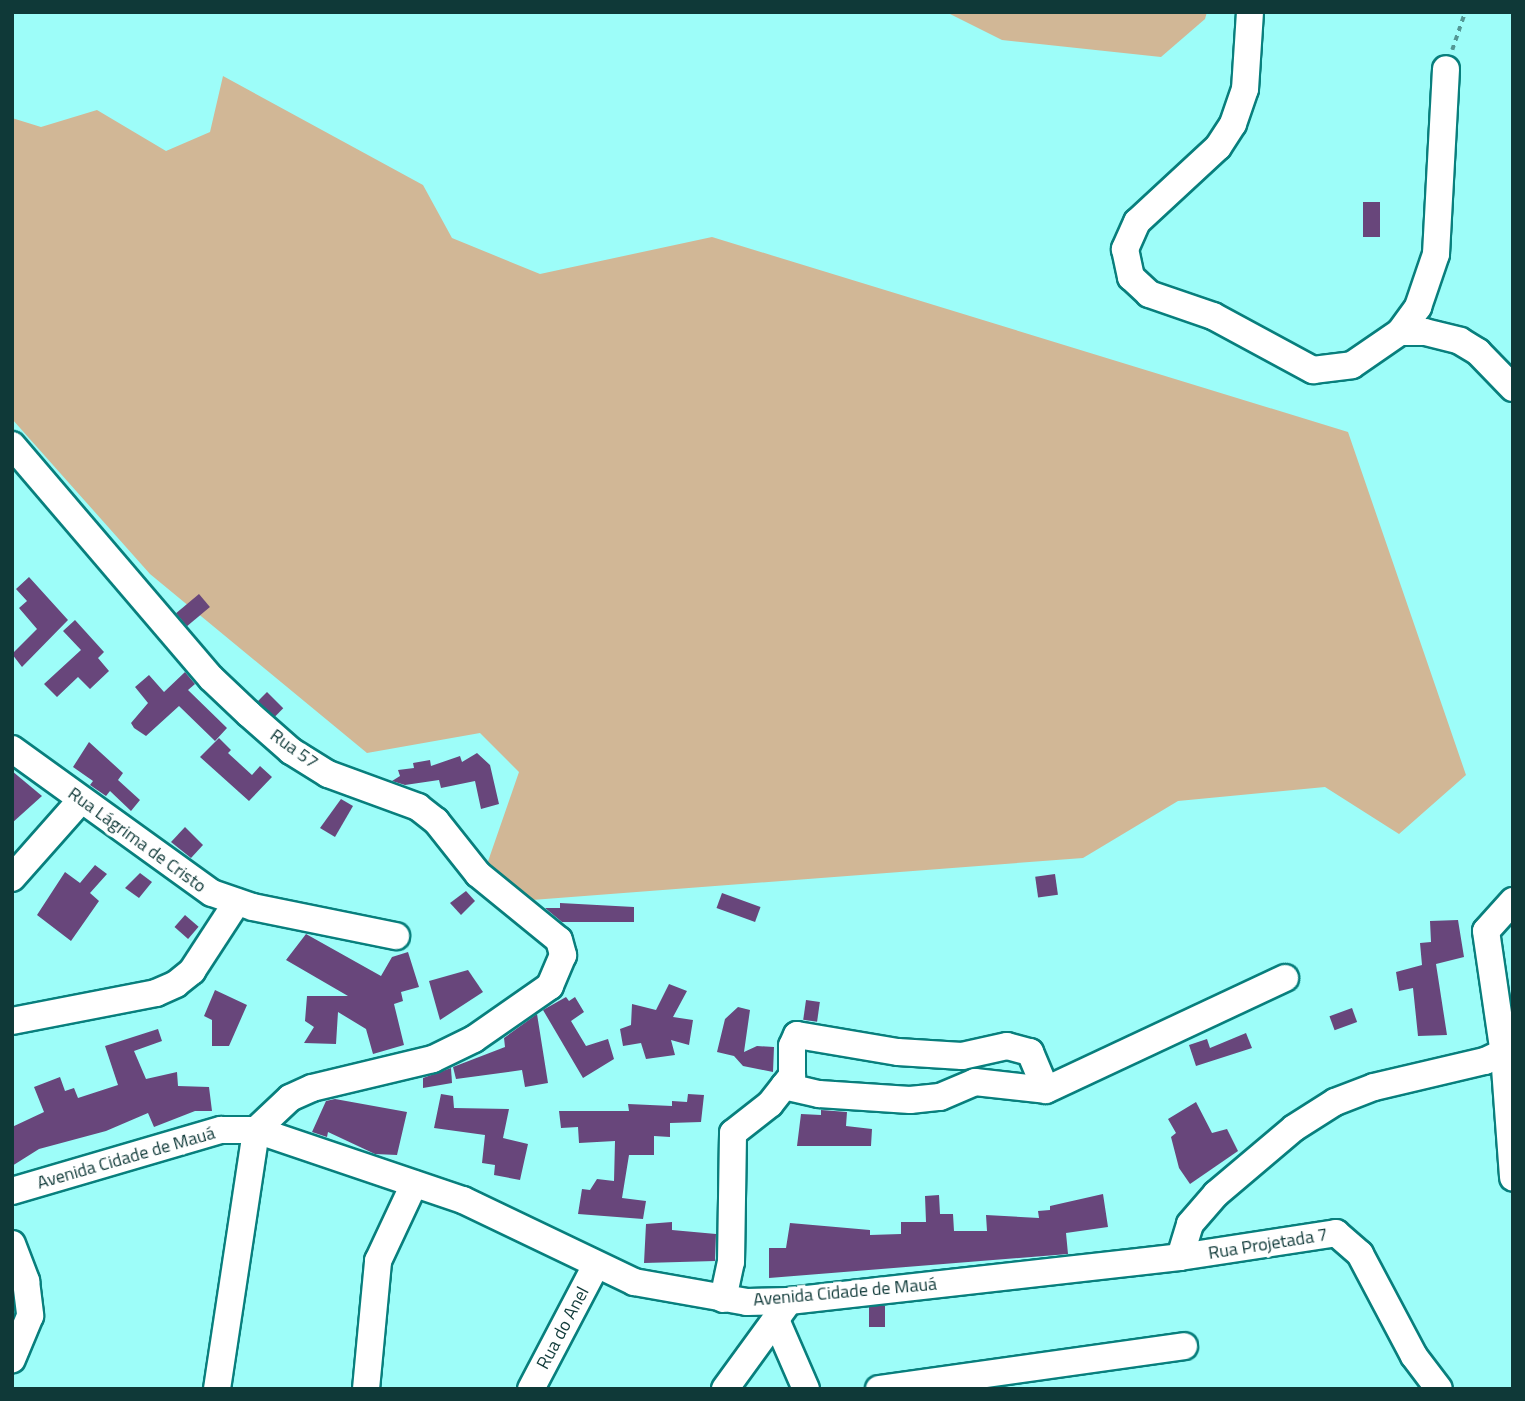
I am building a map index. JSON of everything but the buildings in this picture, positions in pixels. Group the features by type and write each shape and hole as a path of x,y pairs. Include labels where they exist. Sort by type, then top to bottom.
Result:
{"street":[{"path":"1250,12 1245,89 1233,124 1218,146 1137,222 1125,249 1131,277 1149,294 1213,316 1313,370 1352,365 1400,332 1418,307 1436,254 1446,69"},
{"path":"1400,332 1441,334 1460,341 1478,352 1513,388"},
{"name":"Rua 57","path":"12,445 211,678 249,714 291,751 328,774 418,807 436,821 478,874 559,940 563,955 560,970 550,986 524,1007 433,1059 312,1088 290,1098 256,1130"},
{"name":"Rua Lágrima de Cristo","path":"12,749 194,885 237,902 396,936"},
{"path":"12,878 81,800"},
{"path":"1513,901 1491,921 1488,943 1508,1051 1513,1178"},
{"path":"12,1021 156,993 176,984 192,971 237,902"},
{"path":"783,1086 819,1094 910,1100 940,1097 975,1082 1004,1082 1046,1090 1285,978"},
{"path":"723,1299 731,1262 733,1133 770,1104 792,1076 792,1046 797,1035 810,1035 898,1052 962,1056 1007,1046 1030,1052 1046,1090"},
{"path":"1180,1257 1190,1224 1216,1194 1294,1128 1335,1102 1374,1087 1508,1051"},
{"name":"Avenida Cidade de Mauá","path":"12,1191 221,1130 256,1130 498,1215 595,1267 665,1290 782,1311 1180,1257"},
{"path":"217,1389 256,1130"},
{"path":"366,1389 378,1261 414,1184"},
{"name":"Rua Projetada 7","path":"1180,1257 1336,1233 1360,1254 1414,1356 1439,1389"},
{"path":"12,1244 26,1281 30,1316 12,1359"},
{"name":"Rua do Anel","path":"531,1389 595,1267"},
{"path":"725,1389 782,1311"},
{"path":"782,1311 806,1389"},
{"path":"879,1389 1184,1346"}],"path":[{"path":"1446,69 1465,12"}],"shaded area":[{"path":"946,12 1207,12 1205,19 1161,57 1002,40"},
{"path":"223,76 423,185 452,238 540,274 712,237 1348,432 1466,775 1399,834 1325,787 1178,801 1083,858 532,900 485,870 519,772 480,733 367,753 150,574 12,419 12,118 41,127 97,110 166,151 210,132"}]}
